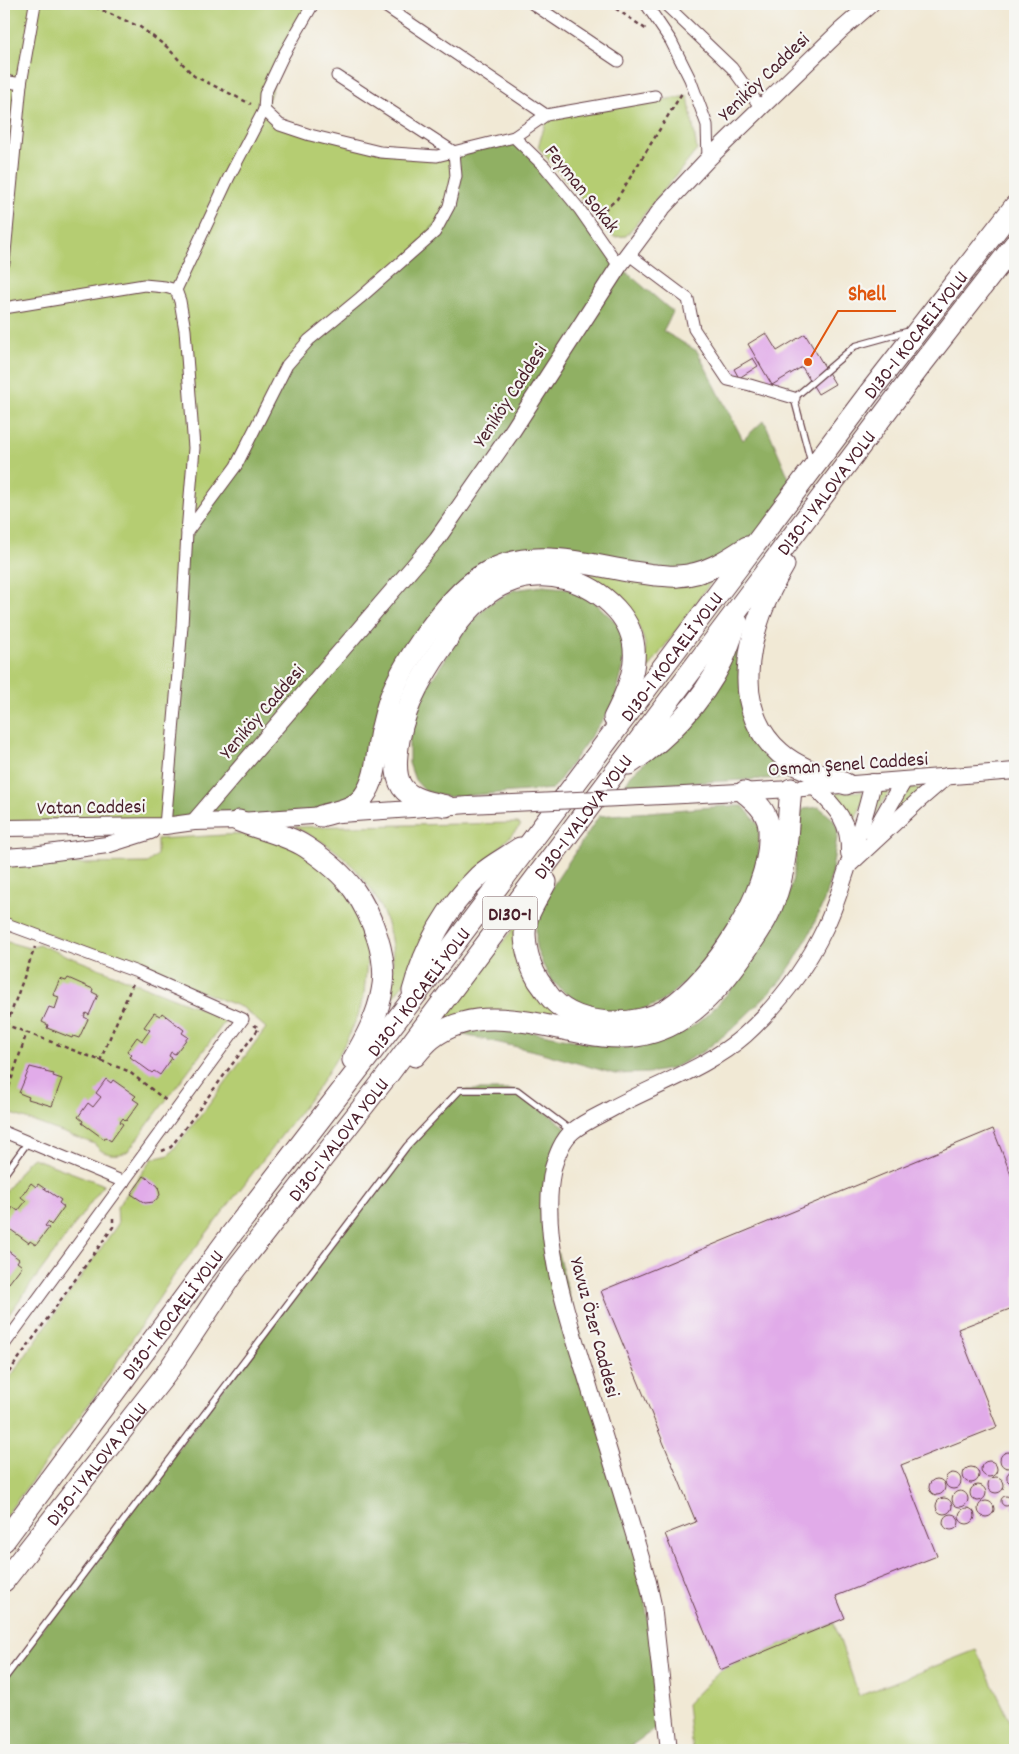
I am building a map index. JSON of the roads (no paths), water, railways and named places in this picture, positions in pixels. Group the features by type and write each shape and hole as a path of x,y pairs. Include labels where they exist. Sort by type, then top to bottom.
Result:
{"highway":[{"name":"D130-1 KOCAELİ YOLU","path":"4,1541 310,1131 648,690 758,540 1015,206"},
{"name":"D130-1 YALOVA YOLU","path":"4,1581 166,1374 233,1273 390,1072 573,830 612,775 639,757 678,723 691,708 722,661 749,594 918,369 1015,244"},
{"path":"846,784 798,765 780,754 758,724 751,705 747,681 748,660 753,636 775,580 856,452"},
{"path":"320,816 355,806 363,798 375,776 380,738 390,699 407,664 456,597 479,577 507,563 535,558 565,560 643,574 677,576 698,573 721,564 758,540"},
{"path":"446,806 425,802 410,795 402,787 397,773 396,759 399,734 410,700 426,670 462,618 482,598 504,583 524,577 545,575 567,578 589,587 606,598 620,614 632,635 635,654 634,670 630,684 589,766"},
{"path":"186,1344 385,1091 414,1056 432,1038 455,1026 478,1019 515,1020 604,1037 640,1036 669,1027 701,1006 726,978 756,935 774,901 784,866 791,789"},
{"path":"573,830 527,920 526,941 530,963 538,980 553,1001 575,1015 598,1022 641,1019 668,1008 688,992 710,969 746,917 766,863 769,827 767,817 762,809 744,792"},
{"path":"239,821 304,846 335,869 354,890 373,924 382,958 383,989 374,1018 357,1053 310,1131"}],"street":[{"path":"4,263 21,84 35,4"},
{"path":"165,826 182,626 194,448 185,330 176,290 229,178 264,110 265,94 283,56 313,4"},
{"path":"382,4 546,115"},
{"path":"533,4 618,61"},
{"path":"646,4 671,41 690,79 707,125 708,159"},
{"path":"665,4 732,68 761,108"},
{"name":"Yeniköy Caddesi","path":"194,822 437,539 514,430 623,260 663,207 708,159 871,4"},
{"path":"337,76 454,152"},
{"path":"4,81 21,84"},
{"path":"264,110 280,125 310,135 380,152 437,156 514,137 546,115 655,96"},
{"name":"Feyman Sokak","path":"514,137 545,167 589,222 623,260 688,299 694,329 728,380 794,398"},
{"path":"187,532 236,466 288,365 309,340 435,232 449,206 456,176 454,152"},
{"path":"4,308 144,285 176,290"},
{"name":"Osman Şenel Caddesi","path":"165,826 194,822 320,816 446,806 791,789 1015,771"},
{"name":"Yavuz Özer Caddesi","path":"848,865 947,776"},
{"name":"Yavuz Özer Caddesi","path":"848,865 882,820 904,780"},
{"name":"Yavuz Özer Caddesi","path":"670,1750 653,1605 648,1582 563,1300 555,1262 550,1199 554,1168 562,1144 572,1132 721,1052 743,1036 770,1009 796,977 811,953 833,910 866,814 874,782"},
{"name":"Yavuz Özer Caddesi","path":"815,787 836,808 842,817 848,836 848,865"},
{"name":"Vatan Caddesi","path":"7,825 165,826"},
{"name":"Vatan Caddesi","path":"4,857 107,845 165,826"},
{"path":"4,923 137,972 244,1019 4,1345"},
{"path":"4,1132 124,1182"}],"lane":[{"path":"813,468 794,398 855,346 921,328"},
{"path":"4,1679 407,1146 460,1090 517,1090 572,1132"},
{"path":"4,1174 29,1141"}],"place":[{"name":"Shell","path":"808,362"}]}
